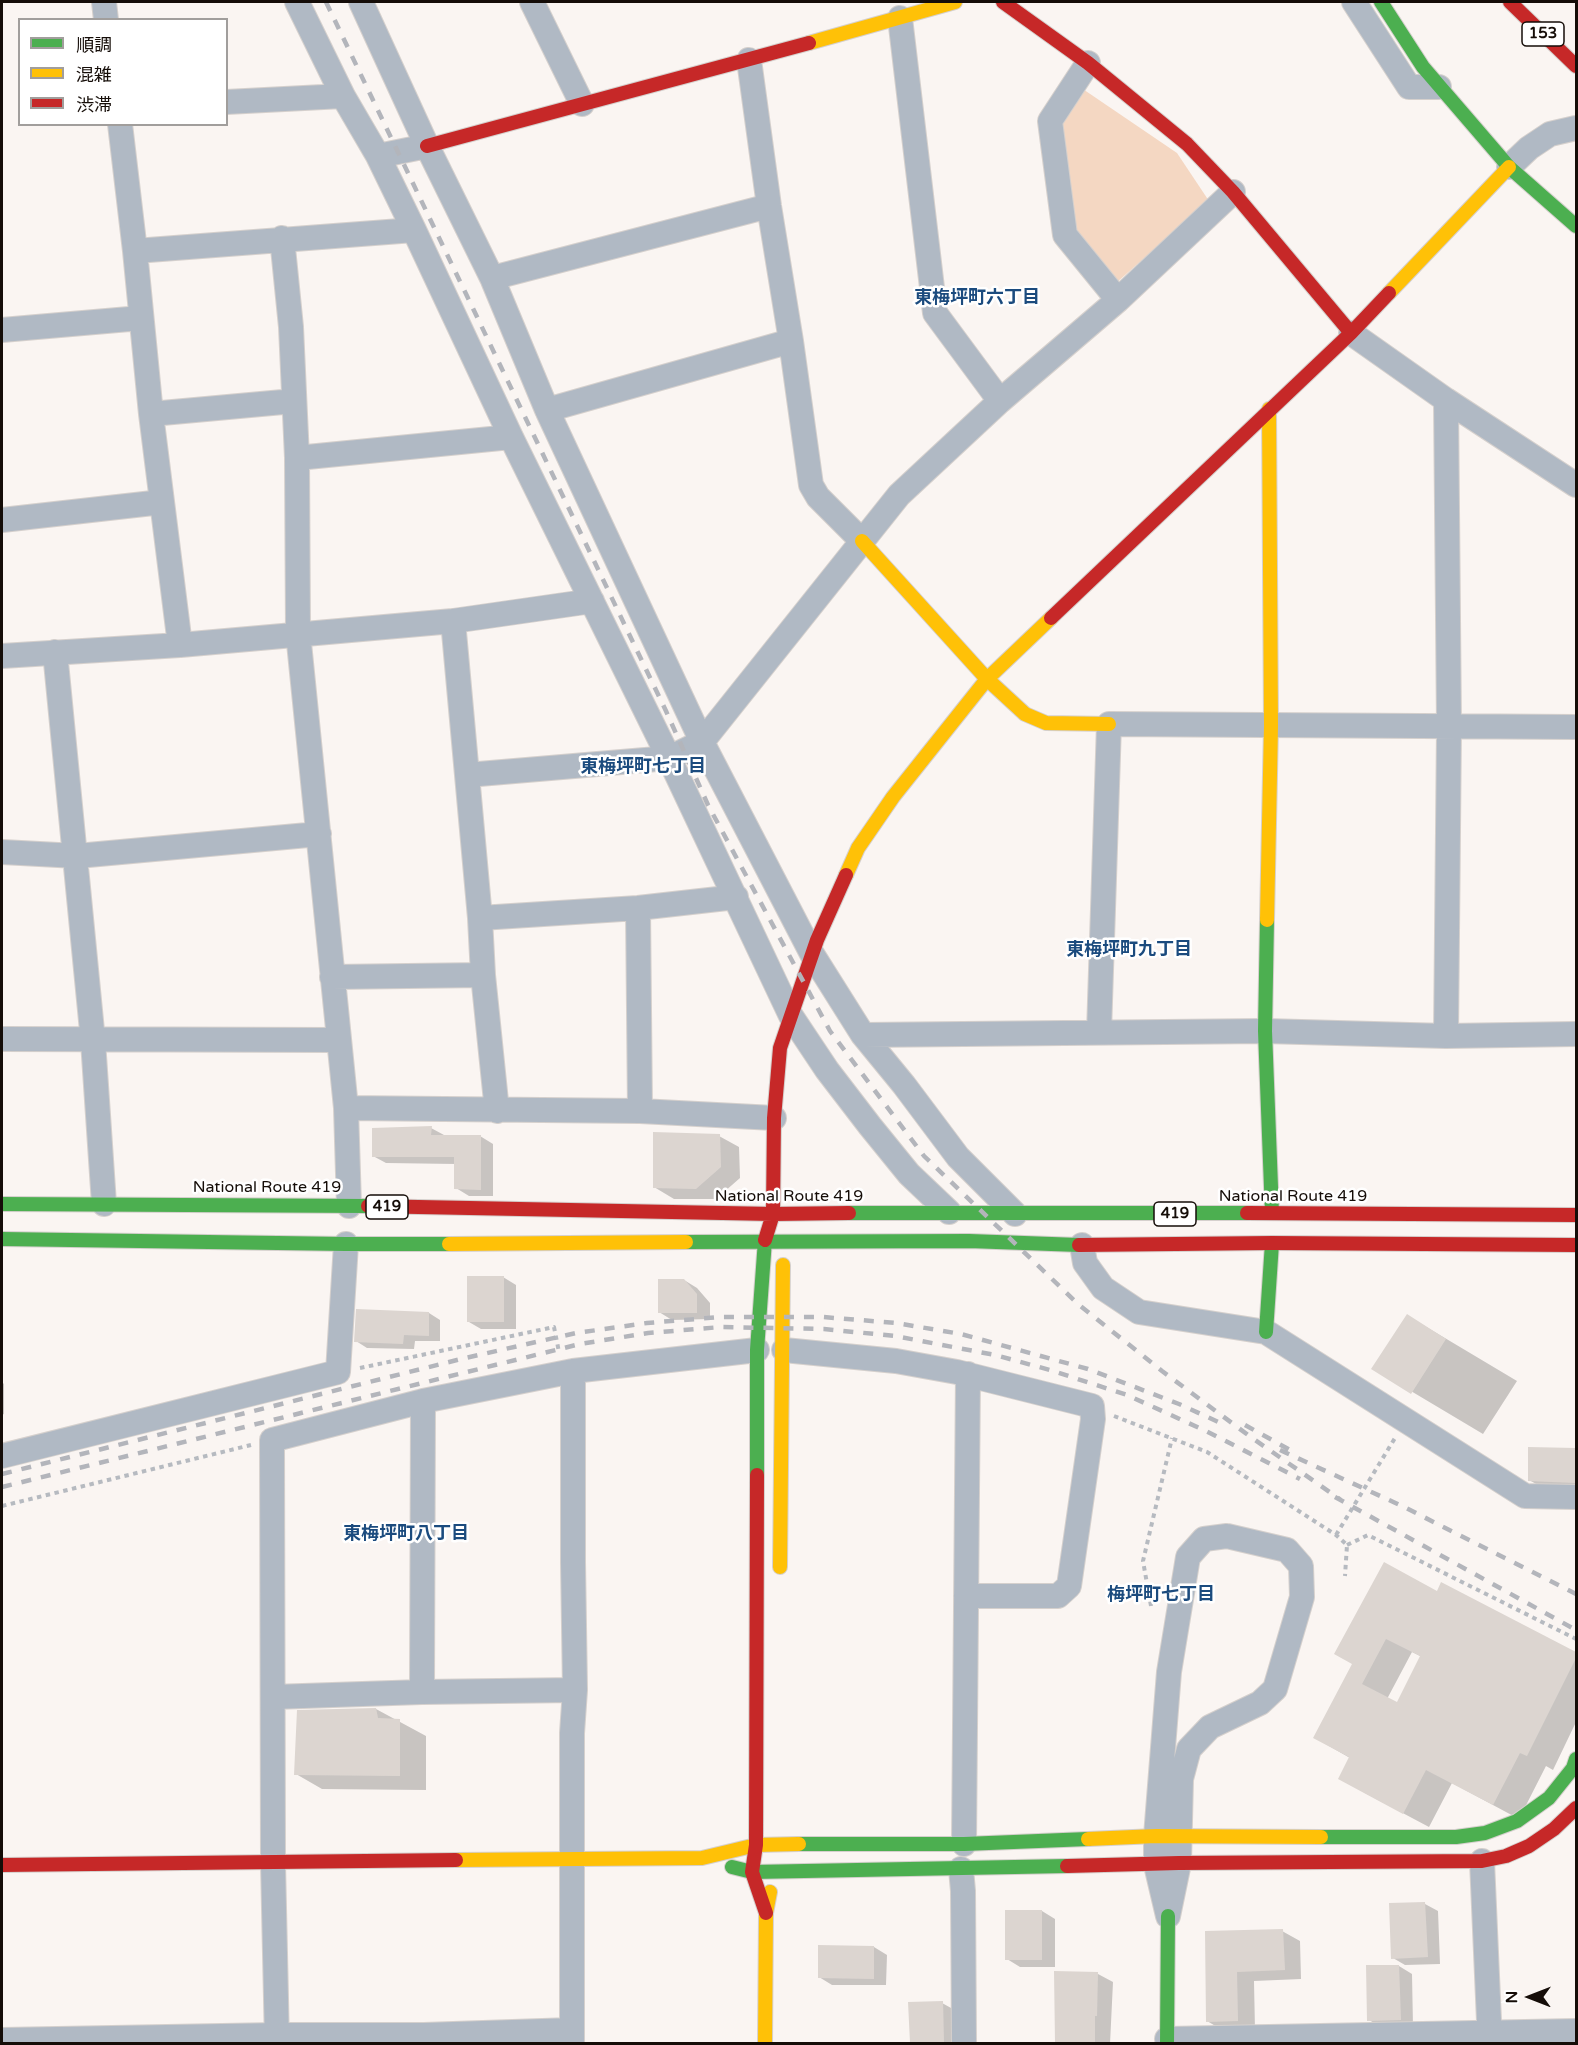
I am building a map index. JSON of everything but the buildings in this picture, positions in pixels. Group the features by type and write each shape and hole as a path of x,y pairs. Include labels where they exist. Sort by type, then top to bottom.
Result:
{"main road":[{"path":"428,146 956,2"},
{"path":"1003,2 1088,63 1187,144 1233,192 1351,333"},
{"path":"1381,2 1423,67 1439,87 1509,167 1576,226"},
{"name":"153","path":"1510,2 1576,66"},
{"path":"766,1913 752,1872 756,1845 757,1350 765,1241 773,1214 774,1118 780,1048 812,954 858,848 893,797 987,679 1351,333 1509,167"},
{"path":"1269,409 1271,726 1265,1031 1272,1213"},
{"path":"862,541 987,679 1020,710 1046,723 1109,724"},
{"name":"National Route 419","path":"2,1204 349,1206 773,1214 949,1212 1015,1215 1272,1213 1576,1215"},
{"path":"773,1214 783,1241 784,1350 780,1577"},
{"name":"419","path":"2,1239 346,1244 969,1240 1082,1245 1272,1243 1576,1245"},
{"path":"1266,1332 1272,1243"},
{"path":"2,1865 702,1858 776,1838 964,1844 1167,1837 1456,1837 1485,1833 1517,1821 1549,1798 1573,1768 1576,1759"},
{"path":"702,1858 752,1872 1482,1861 1506,1856 1529,1846 1554,1829 1576,1808"},
{"path":"765,2043 766,1913 774,1872 776,1838"},
{"path":"1167,2041 1168,1916"}],"street":[{"path":"104,2 106,18"},
{"path":"297,2 343,96 378,156 511,437 736,897 791,1016 827,1070 909,1174 949,1212"},
{"path":"361,2 492,278 547,410 702,742 812,954 863,1035 958,1157 1015,1215"},
{"path":"532,2 582,104"},
{"path":"1353,2 1409,87 1439,87"},
{"path":"1392,2 1402,36"},
{"path":"900,18 935,313 1000,401"},
{"path":"749,60 811,485 818,497 862,541"},
{"path":"1088,63 1050,121 1065,236 1118,300"},
{"path":"228,102 343,96"},
{"path":"120,126 151,414 180,645"},
{"path":"1509,167 1529,148 1550,134 1576,128"},
{"path":"378,156 428,146"},
{"path":"467,776 669,758 702,742 899,495 1000,401 1118,300 1233,192"},
{"path":"492,278 769,206"},
{"path":"135,251 282,238 414,230"},
{"path":"282,238 291,327 297,458 298,633 346,1108 349,1206"},
{"path":"2,327 141,318"},
{"path":"1351,333 1446,400 1576,485"},
{"path":"547,410 791,341"},
{"path":"1446,400 1449,727 1446,1036"},
{"path":"151,414 294,401"},
{"path":"297,458 511,437"},
{"path":"2,520 162,502"},
{"path":"2,656 180,645 453,621 592,601"},
{"path":"453,621 480,918 483,975 497,1110"},
{"path":"55,652 77,856 104,1204"},
{"path":"1099,1032 1109,724 1576,727"},
{"path":"2,852 77,856 319,834"},
{"path":"480,918 638,908 736,897"},
{"path":"638,908 640,1111"},
{"path":"332,977 483,975"},
{"path":"863,1035 1265,1031 1446,1036 1576,1034"},
{"path":"2,1039 339,1040"},
{"path":"346,1108 640,1111 774,1118"},
{"path":"2,1456 339,1372 346,1244"},
{"path":"1082,1245 1085,1263 1103,1288 1139,1312 1266,1332 1525,1496 1576,1497"},
{"path":"277,2039 273,1863 273,1440 423,1401 573,1371 757,1350"},
{"path":"784,1350 896,1361 968,1374 1092,1406 1093,1419 1069,1586 1058,1596 966,1596"},
{"path":"2,2040 162,2041 572,2037 572,1733 576,1690 573,1371"},
{"path":"964,1844 968,1374"},
{"path":"422,1692 423,1401"},
{"path":"1167,1837 1189,1749 1210,1727 1260,1703 1275,1689 1302,1597 1301,1566 1287,1550 1227,1536 1204,1539 1188,1557 1169,1672 1167,1837 1168,1864 1176,1885 1168,1916"},
{"path":"273,1697 576,1690"},
{"path":"1482,1861 1490,2038"},
{"path":"961,1869 964,2043"},
{"path":"1167,2041 1490,2038 1576,2031"}],"path":[{"path":"339,1372 554,1327 555,1334"},
{"path":"1093,1412 1120,1418 1207,1452 1336,1534 1347,1545"},
{"path":"1336,1534 1406,1421"},
{"path":"1150,1606 1143,1561 1172,1438"},
{"path":"2,1506 273,1440"},
{"path":"1347,1545 1368,1534 1576,1639"},
{"path":"1344,1576 1347,1545"}],"shaded area":[{"path":"1074,83 1177,153 1209,201 1116,283 1077,237 1056,124"}],"railway":[{"path":"326,2 666,711 708,805 830,1031 924,1156 1078,1304 1162,1371 1341,1500"},
{"path":"2,1474 461,1359 576,1333 647,1323 720,1317 823,1317 896,1323 961,1334 1088,1369 1179,1404 1225,1425"},
{"path":"2,1487 580,1344 648,1333 721,1327 824,1329 895,1336 995,1355 1127,1395 1206,1431 1300,1479"},
{"path":"1245,1425 1290,1450"},
{"path":"1280,1450 1402,1506 1576,1594"},
{"path":"1335,1497 1576,1630"}],"traffic: fast":[{"path":"1381,2 1423,67 1509,167 1576,226"},
{"path":"1267,920 1265,1031 1272,1213"},
{"path":"2,1204 368,1206"},
{"path":"849,1213 1247,1213"},
{"path":"2,1239 449,1244"},
{"path":"757,1475 757,1350 765,1240"},
{"path":"686,1242 969,1241 1079,1245"},
{"path":"1266,1332 1272,1243"},
{"path":"1321,1837 1456,1837 1485,1833 1517,1821 1549,1798 1573,1768 1576,1759"},
{"path":"799,1844 964,1844 1088,1839"},
{"path":"732,1867 752,1872 1067,1866"},
{"path":"1167,2044 1168,1916"}],"traffic: slow":[{"path":"809,43 955,2"},
{"path":"1389,293 1509,167"},
{"path":"1267,920 1271,726 1269,409"},
{"path":"862,541 987,679 1025,714 1046,723 1109,724"},
{"path":"846,875 858,848 893,797 987,679 1051,618"},
{"path":"449,1244 686,1242"},
{"path":"780,1567 783,1265"},
{"path":"1088,1839 1156,1836 1321,1837"},
{"path":"456,1860 702,1858 756,1845 799,1844"},
{"path":"765,2044 766,1913 770,1892"}],"traffic: jam":[{"path":"1003,2 1088,63 1187,144 1233,192 1351,333"},
{"path":"1510,2 1576,66"},
{"path":"427,146 809,43"},
{"path":"1051,618 1351,333 1389,293"},
{"path":"765,1240 773,1214 774,1118 780,1048 817,940 846,875"},
{"path":"368,1206 773,1214 849,1213"},
{"path":"1247,1213 1576,1215"},
{"path":"1079,1245 1272,1243 1576,1245"},
{"path":"757,1475 756,1845 752,1872 766,1913"},
{"path":"1067,1866 1482,1861 1506,1856 1529,1846 1554,1829 1576,1808"},
{"path":"2,1865 456,1860"}],"district":[{"name":"東梅坪町六丁目","path":"977,298"},
{"name":"東梅坪町七丁目","path":"643,767"},
{"name":"東梅坪町九丁目","path":"1129,950"},
{"name":"東梅坪町八丁目","path":"406,1534"},
{"name":"梅坪町七丁目","path":"1161,1595"}]}
